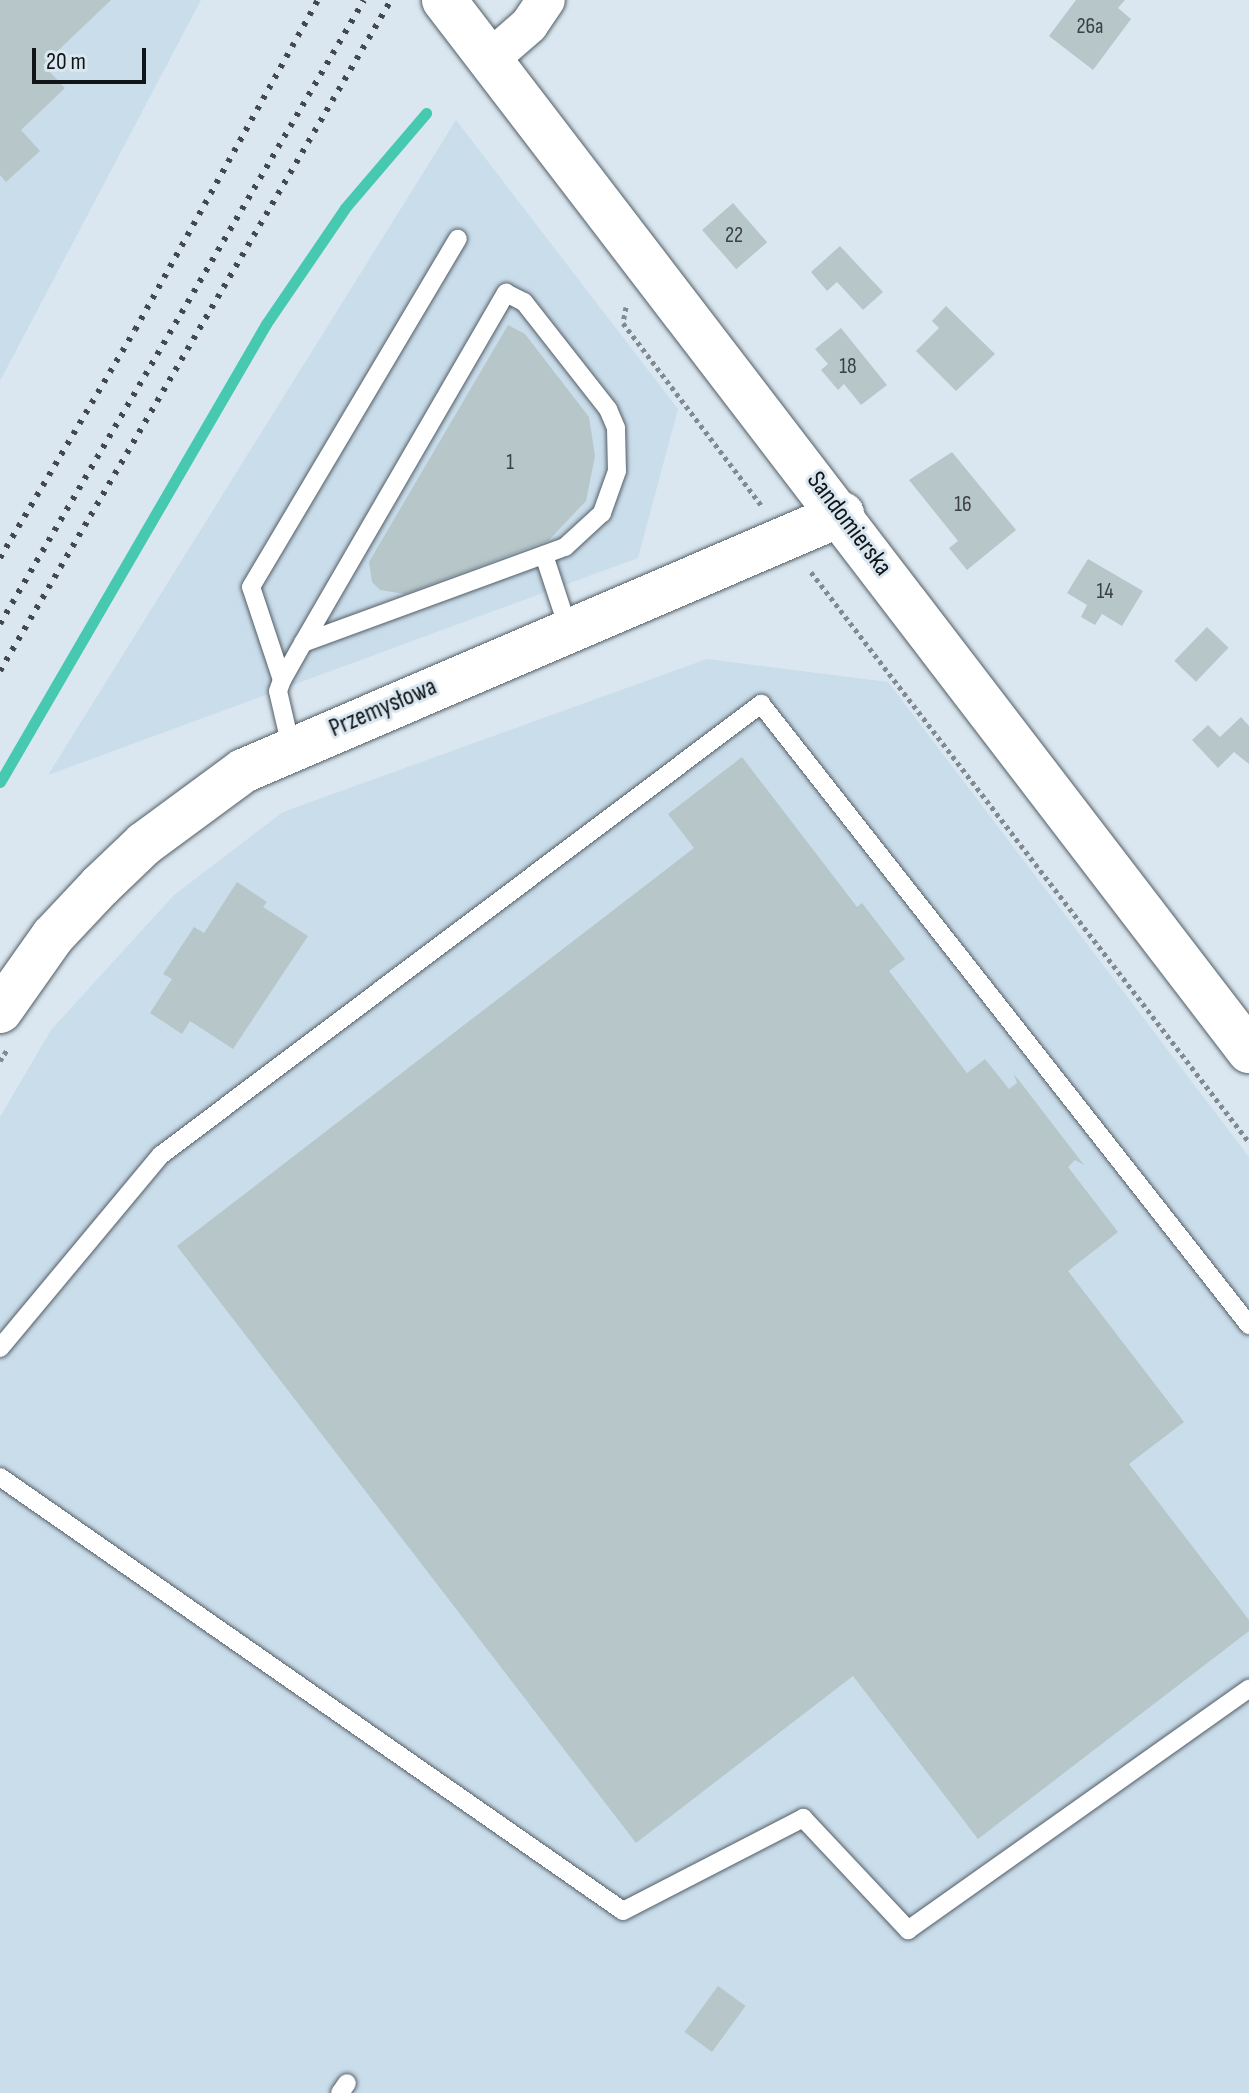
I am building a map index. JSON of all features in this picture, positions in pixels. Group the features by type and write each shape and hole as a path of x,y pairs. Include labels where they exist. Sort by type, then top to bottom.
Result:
{"street":[{"name":"Sandomierska","path":"444,0 842,514 1249,1051"},
{"path":"490,59 529,25 546,0"},
{"name":"Przemysłowa","path":"8,1023 53,936 144,844 243,771 291,747 842,514"}],"lane":[{"path":"282,680 251,587 458,239"},
{"path":"291,747 278,691 282,680 303,643 506,293 524,302 608,409 616,428 617,471 602,513 586,533 544,555 303,643"},
{"path":"544,555 569,631"},
{"path":"0,1348 161,1155 761,704 1249,1325"},
{"path":"0,1477 623,1911 803,1818 908,1930 1249,1689"}],"path":[{"path":"800,578 816,578 1249,1142"},
{"path":"0,1061 8,1023"}],"shaded area":[{"path":"0,0 201,0 0,381"},
{"path":"456,120 678,409 638,558 48,775"},
{"path":"707,659 888,682 1249,1157 1249,2093 0,2093 0,1117 51,1030 174,895 283,812"}],"building":[{"path":"0,0 111,0 43,65 65,88 21,130 40,151 6,182 0,175"},
{"path":"1076,0 1125,0 1118,8 1131,19 1093,70 1049,36"},
{"path":"733,203 767,242 736,269 702,230"},
{"path":"840,246 883,292 863,310 837,282 827,291 811,272"},
{"path":"946,306 995,354 956,391 916,351 939,328 932,321"},
{"path":"508,325 525,334 589,417 595,456 586,501 549,540 405,594 380,590 372,582 369,562"},
{"path":"841,328 887,385 861,405 844,384 838,390 821,370 828,364 815,349"},
{"path":"952,452 1016,530 967,570 949,548 958,541 909,480"},
{"path":"1088,559 1143,591 1122,626 1102,614 1095,625 1081,617 1087,605 1067,593"},
{"path":"1207,627 1229,648 1196,682 1174,661"},
{"path":"1241,717 1249,726 1249,764 1234,752 1218,768 1192,740 1208,725 1220,737"},
{"path":"742,757 857,907 862,903 905,959 889,971 967,1073 985,1059 1009,1089 1017,1083 1014,1074 1084,1165 1075,1160 1068,1167 1118,1232 1068,1271 1184,1422 1129,1464 1249,1620 1249,1631 978,1839 853,1676 636,1843 177,1246 694,848 668,814"},
{"path":"237,882 267,902 263,907 308,936 233,1049 190,1021 182,1034 150,1013 172,979 163,974 194,927 204,933"},
{"path":"718,1986 746,2006 712,2052 684,2032"}],"waterway":[{"path":"0,782 266,324 345,208 426,113"}],"railway":[{"path":"0,558 135,330 318,0"},
{"path":"0,624 364,0"},
{"path":"0,671 391,0"}]}
